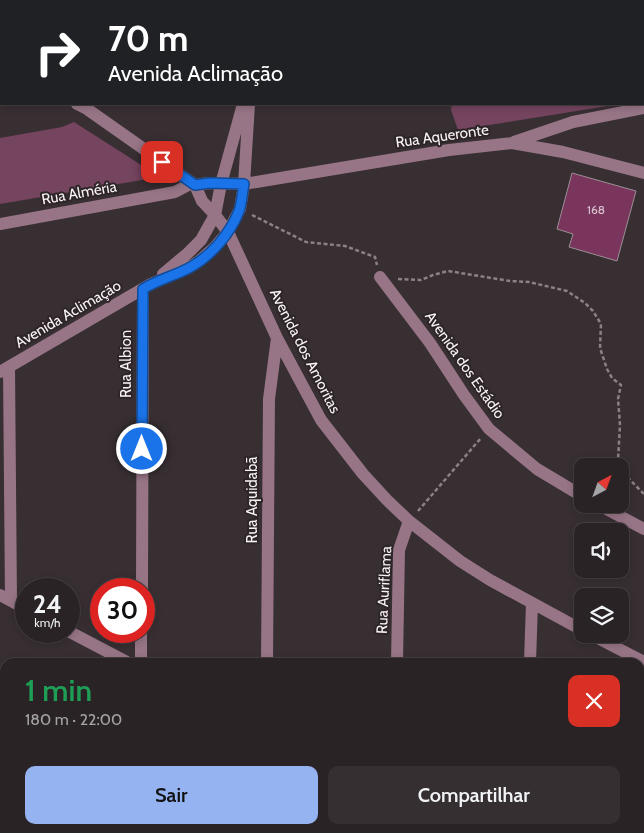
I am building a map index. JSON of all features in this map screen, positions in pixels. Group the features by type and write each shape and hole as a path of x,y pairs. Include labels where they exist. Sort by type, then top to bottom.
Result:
{"street":[{"name":"Avenida dos Amoritas","path":"83,105 194,184 202,201 228,232 277,338 321,420 363,474 387,500 409,521 460,561 490,580 574,626"},
{"name":"Avenida Aclimação","path":"147,287 201,240 214,215 243,105"},
{"name":"Avenida Aclimação","path":"5,370 147,287 188,268 215,248 228,232 240,209 244,184 249,105"},
{"path":"512,143 572,122 644,108"},
{"name":"Rua Aqueronte","path":"244,184 449,150 512,143 563,152 644,173"},
{"path":"194,184 244,184"},
{"name":"Rua Alméria","path":"0,224 175,192 194,184"},
{"name":"Avenida dos Estádio","path":"380,277 430,343 489,429 537,469 574,491"},
{"name":"Rua Albion","path":"142,578 147,287"},
{"name":"Rua Aquidabã","path":"267,658 269,399 277,338"},
{"path":"5,370 6,598"},
{"path":"615,513 644,528"},
{"name":"Rua Auriflama","path":"398,658 399,550 409,521"},
{"path":"530,658 532,603"},
{"path":"80,637 119,658"},
{"path":"141,658 142,643"},
{"path":"607,643 636,658"}],"path":[{"path":"240,209 306,242 345,246 375,257 380,277 421,280 448,270 510,281 529,282 567,291 585,303 601,324 600,348 612,378 621,385 618,399 620,424 618,460 628,479 644,494"},
{"path":"409,521 489,429"}],"shaded area":[{"path":"452,105 614,105 458,130 451,110"},
{"path":"74,122 160,177 0,204 0,138 62,127"}],"building":[{"path":"572,173 636,191 617,261 569,247 573,234 557,229"}],"route":[{"path":"142,449 143,289 188,268 215,248 228,232 240,209 244,184 209,183 195,185 162,162"}]}
